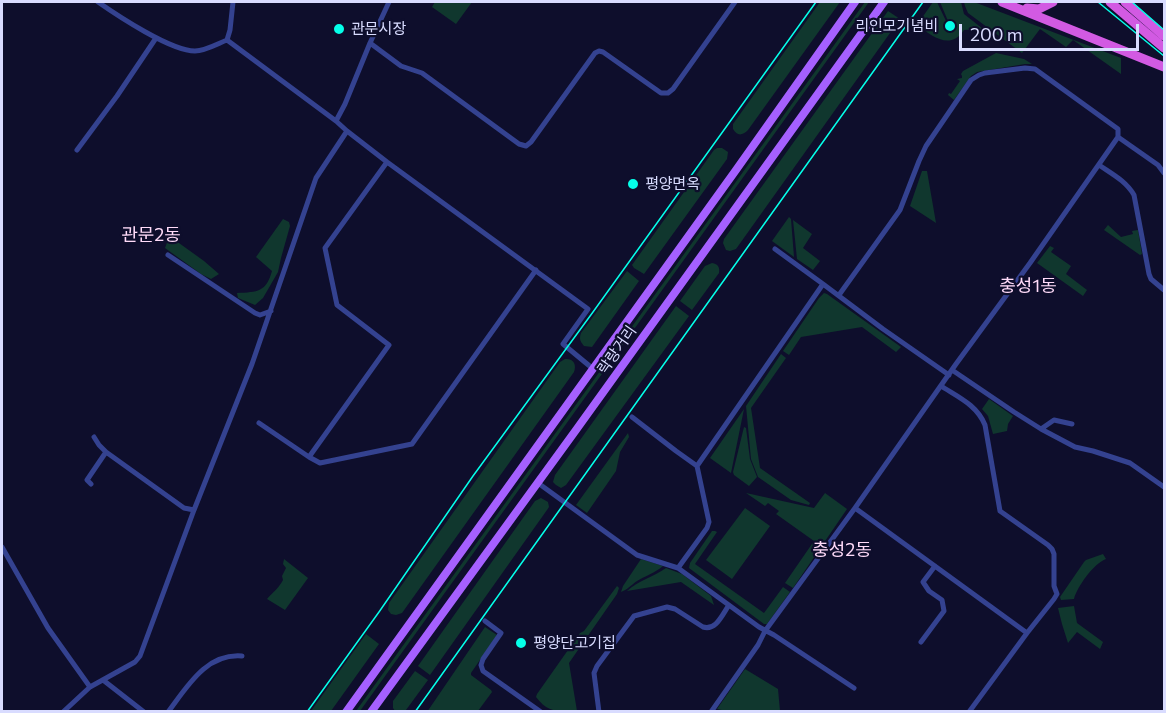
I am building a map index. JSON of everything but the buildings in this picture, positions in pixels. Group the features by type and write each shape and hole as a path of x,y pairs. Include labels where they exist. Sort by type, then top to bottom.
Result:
{"highway":[{"path":"1002,2 1164,67"},
{"path":"1015,7 1039,9 1053,2"},
{"path":"1110,2 1164,48"},
{"path":"1125,2 1164,36"}],"main road":[{"name":"락랑거리","path":"346,711 855,2"},
{"name":"락랑거리","path":"372,711 884,2"}],"street":[{"path":"98,2 156,38 184,49 197,51 227,40"},
{"path":"227,40 233,2"},
{"path":"336,121 389,2"},
{"path":"370,44 401,66 422,73 519,144 526,146 595,53 603,52 661,93 668,93 735,2"},
{"path":"77,150 156,38"},
{"path":"227,40 387,162 588,309 563,344 592,368"},
{"path":"711,711 758,645 765,631 1099,165 1118,137 1118,129 1035,69 1025,68 979,75 971,80 926,146 900,210 839,296"},
{"path":"63,711 90,687 135,662 140,656 194,510 252,364 316,178 347,131"},
{"path":"1118,137 1158,165 1164,172"},
{"path":"309,457 389,345 337,305 325,248 387,162"},
{"path":"1099,165 1130,187 1134,195 1149,274 1151,279 1164,290"},
{"path":"775,249 883,329 1041,429 1075,447 1130,463 1164,487"},
{"path":"168,255 255,313 260,315 271,310"},
{"path":"259,423 320,463 412,444 536,270"},
{"path":"697,466 823,284"},
{"path":"941,386 981,414 985,425 1000,511 1048,545 1054,554 1053,586 1057,594 969,711"},
{"path":"632,417 697,466 709,522 678,568"},
{"path":"1041,429 1054,420 1072,424"},
{"path":"94,437 106,452 184,508 194,510"},
{"path":"92,484 87,480 106,452"},
{"path":"538,483 637,555 678,568 765,631 854,688"},
{"path":"855,508 1027,633"},
{"path":"2,547 48,628 90,687"},
{"path":"921,642 944,611 942,600 929,591 923,582 935,566"},
{"path":"599,711 594,673 634,616 667,607 675,609 708,629 713,627 729,605"},
{"path":"484,621 501,633 483,659 481,665 483,670 541,711"},
{"path":"168,711 197,673 219,658 242,656"},
{"path":"103,680 144,711"}],"green space":[{"path":"435,2 472,2 456,24 432,7"},
{"path":"820,2 840,2 748,130 742,134 736,133 733,124"},
{"path":"865,2 869,2 360,711 356,711"},
{"path":"933,2 937,2 946,21 943,25 947,32 956,28 953,21 948,21 940,2 961,2 964,14 983,29 964,30 953,40 947,41 935,37 917,25"},
{"path":"964,2 974,2 1121,58 1121,74 1073,40 1066,47 1040,29 1022,53 968,13"},
{"path":"888,11 900,19 736,249 726,250 724,239"},
{"path":"996,53 1024,59 1032,64 977,72 971,76 954,100 948,95 960,81 957,79 962,78 963,71"},
{"path":"717,148 728,152 727,159 644,274 634,268 632,265"},
{"path":"922,171 927,171 936,223 910,206"},
{"path":"789,217 791,219 794,257 772,241"},
{"path":"283,219 289,222 290,226 278,272 263,298 255,305 238,298 237,293 260,290 270,278 272,271 256,257"},
{"path":"793,220 812,234 803,248 820,261 813,270 797,259"},
{"path":"1108,225 1121,237 1138,230 1142,254 1140,255 1104,230"},
{"path":"172,238 219,274 211,279 165,248 168,240"},
{"path":"1050,246 1054,248 1051,252 1071,266 1066,274 1087,290 1083,296 1037,263"},
{"path":"712,263 718,266 719,273 692,310 680,301 705,266"},
{"path":"627,271 639,281 592,347 584,346 580,340 581,333"},
{"path":"824,293 901,347 896,352 862,327 801,337 789,355 783,351"},
{"path":"676,306 689,316 566,485 561,488 556,485 553,482 555,475"},
{"path":"781,354 786,358 751,408 760,468 810,503 809,505 791,500 758,477 751,459 746,406"},
{"path":"565,359 574,362 574,372 402,613 391,614 388,610 389,603 560,362"},
{"path":"989,399 1013,416 1007,431 993,434 988,416 982,409"},
{"path":"744,409 731,473 710,458"},
{"path":"744,427 750,459 757,477 749,486 733,472"},
{"path":"628,433 629,437 620,452 616,471 587,513 576,505"},
{"path":"746,493 814,508 825,493 847,509 793,588 785,583 814,541 776,514 779,511 768,503 765,506"},
{"path":"541,498 548,502 549,507 430,675 418,666 535,501"},
{"path":"745,508 770,526 732,579 706,560"},
{"path":"712,531 717,532 695,564 764,613 783,587 790,592 767,624 689,568"},
{"path":"1103,554 1106,559 1096,565 1087,576 1074,599 1061,600 1060,597 1084,562"},
{"path":"284,559 308,578 285,610 267,599 283,580 282,576 286,568 283,564"},
{"path":"641,559 663,566 621,592 623,586"},
{"path":"666,568 682,574 711,596 714,605 681,582 627,591"},
{"path":"617,586 619,588 617,594 569,663 577,711 550,709 540,702 536,697 537,694"},
{"path":"1074,606 1077,623 1103,642 1100,649 1077,632 1068,643 1058,608"},
{"path":"485,627 497,635 471,675 492,692 478,711 427,712"},
{"path":"366,634 379,644 331,711 311,711"},
{"path":"745,669 778,689 780,711 739,712 717,709"},
{"path":"415,671 428,680 406,710 395,711 393,701"}],"tram line":[{"path":"307,712 473,476 816,2"},
{"path":"415,712 923,2"},
{"path":"1098,2 1164,56"},
{"path":"1132,2 1164,30"}],"place":[{"name":"리인모기념비","path":"950,26"},
{"name":"관문시장","path":"339,29"},
{"name":"평양면옥","path":"633,184"},
{"name":"평양단고기집","path":"521,643"}],"district":[{"name":"관문2동","path":"151,235"},
{"name":"충성1동","path":"1028,286"},
{"name":"충성2동","path":"842,550"}]}
